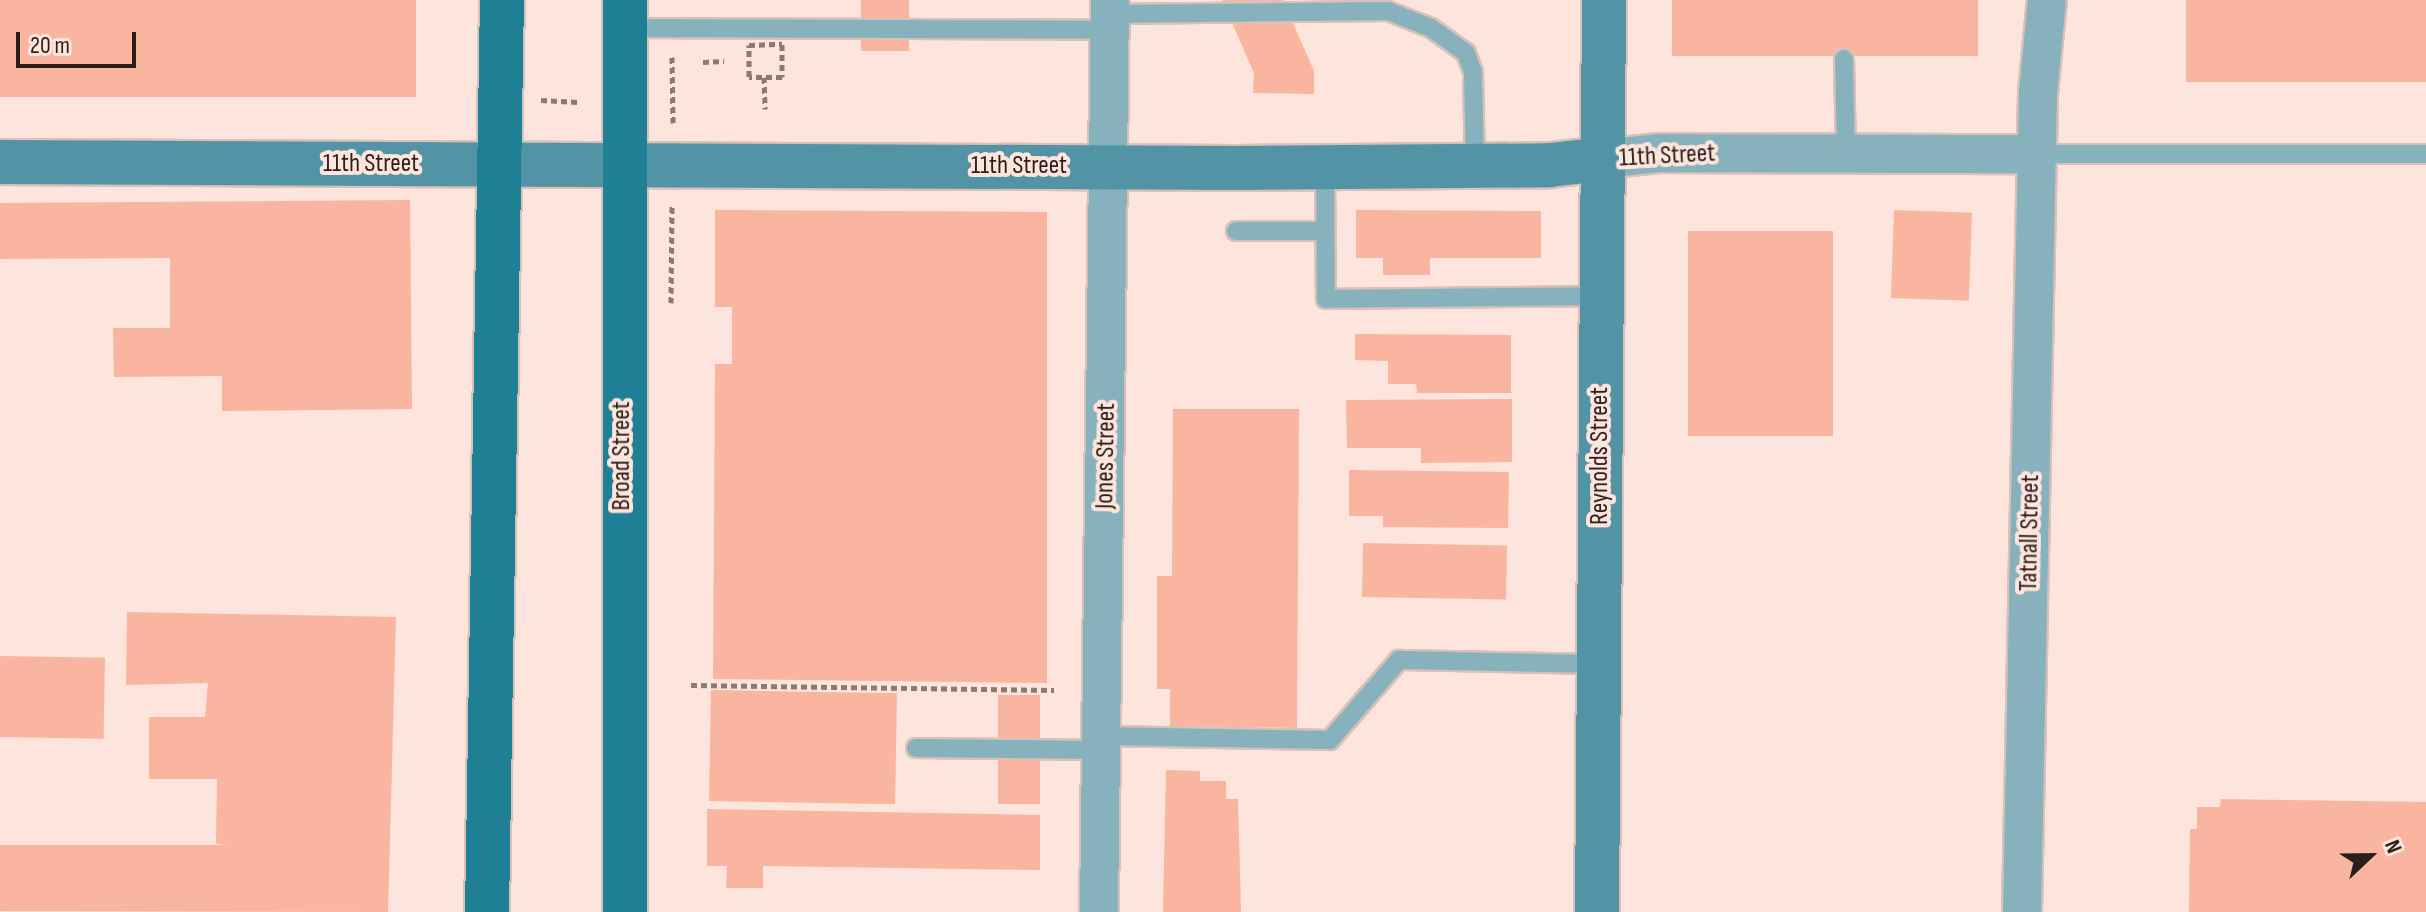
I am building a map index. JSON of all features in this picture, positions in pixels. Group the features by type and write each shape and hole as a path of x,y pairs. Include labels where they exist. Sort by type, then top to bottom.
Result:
{"main road":[{"path":"487,912 502,0"},
{"name":"Reynolds Street","path":"1597,912 1604,0"},
{"name":"Broad Street","path":"625,14 625,912"},
{"name":"11th Street","path":"0,162 1325,167 1475,166 1603,159"}],"street":[{"name":"Tatnall Street","path":"2022,912 2037,154 2047,0"},
{"name":"Jones Street","path":"1099,912 1110,15"},
{"name":"11th Street","path":"1603,159 1846,153 2037,154"}],"lane":[{"path":"1388,11 1408,0"},
{"path":"625,14 1110,15 1190,6 1339,6 1388,11 1451,39 1466,53 1474,83 1475,166"},
{"path":"1844,59 1846,153"},
{"path":"2037,154 2426,154"},
{"path":"1325,167 1326,299 1602,296"},
{"path":"1236,231 1325,231"},
{"path":"916,748 1330,740 1399,660 1598,664"}],"path":[{"path":"764,77 765,109"},
{"path":"540,100 578,102"},
{"path":"691,685 1054,690"}],"building":[{"path":"0,0 416,0 416,97 0,97"},
{"path":"861,0 909,0 909,51 861,51"},
{"path":"1222,0 1283,0 1314,71 1314,94 1253,93 1254,73"},
{"path":"1672,0 1978,0 1978,56 1672,56"},
{"path":"2186,0 2426,0 2426,82 2186,82"},
{"path":"410,200 412,409 222,411 222,376 114,377 113,328 170,328 170,258 0,259 0,203"},
{"path":"715,210 1047,212 1047,683 713,679 715,364 732,364 732,307 715,307"},
{"path":"1356,210 1541,211 1541,258 1430,258 1430,275 1383,275 1383,258 1356,258"},
{"path":"1894,210 1972,213 1969,301 1891,298"},
{"path":"1688,231 1833,231 1833,436 1688,436"},
{"path":"1355,334 1511,335 1511,393 1417,393 1416,384 1388,384 1388,361 1355,360"},
{"path":"1512,399 1512,462 1421,463 1421,448 1347,448 1346,400"},
{"path":"1173,409 1299,409 1297,728 1170,726 1170,689 1157,689 1157,576 1172,576"},
{"path":"1349,470 1509,472 1508,528 1383,527 1383,516 1349,516"},
{"path":"1363,543 1507,546 1506,600 1362,597"},
{"path":"127,612 396,617 388,912 0,911 0,845 227,845 216,844 217,779 149,779 149,717 205,717 208,683 126,685"},
{"path":"0,656 105,658 104,739 0,737"},
{"path":"711,690 897,693 895,804 709,801"},
{"path":"998,695 1040,695 1040,804 998,804"},
{"path":"1166,770 1200,771 1200,781 1226,781 1226,799 1238,799 1241,912 1163,912"},
{"path":"2221,799 2426,802 2426,912 2189,912 2190,829 2197,829 2197,807 2220,807"},
{"path":"707,809 1040,815 1040,870 763,866 763,888 726,888 727,866 707,866"}]}
